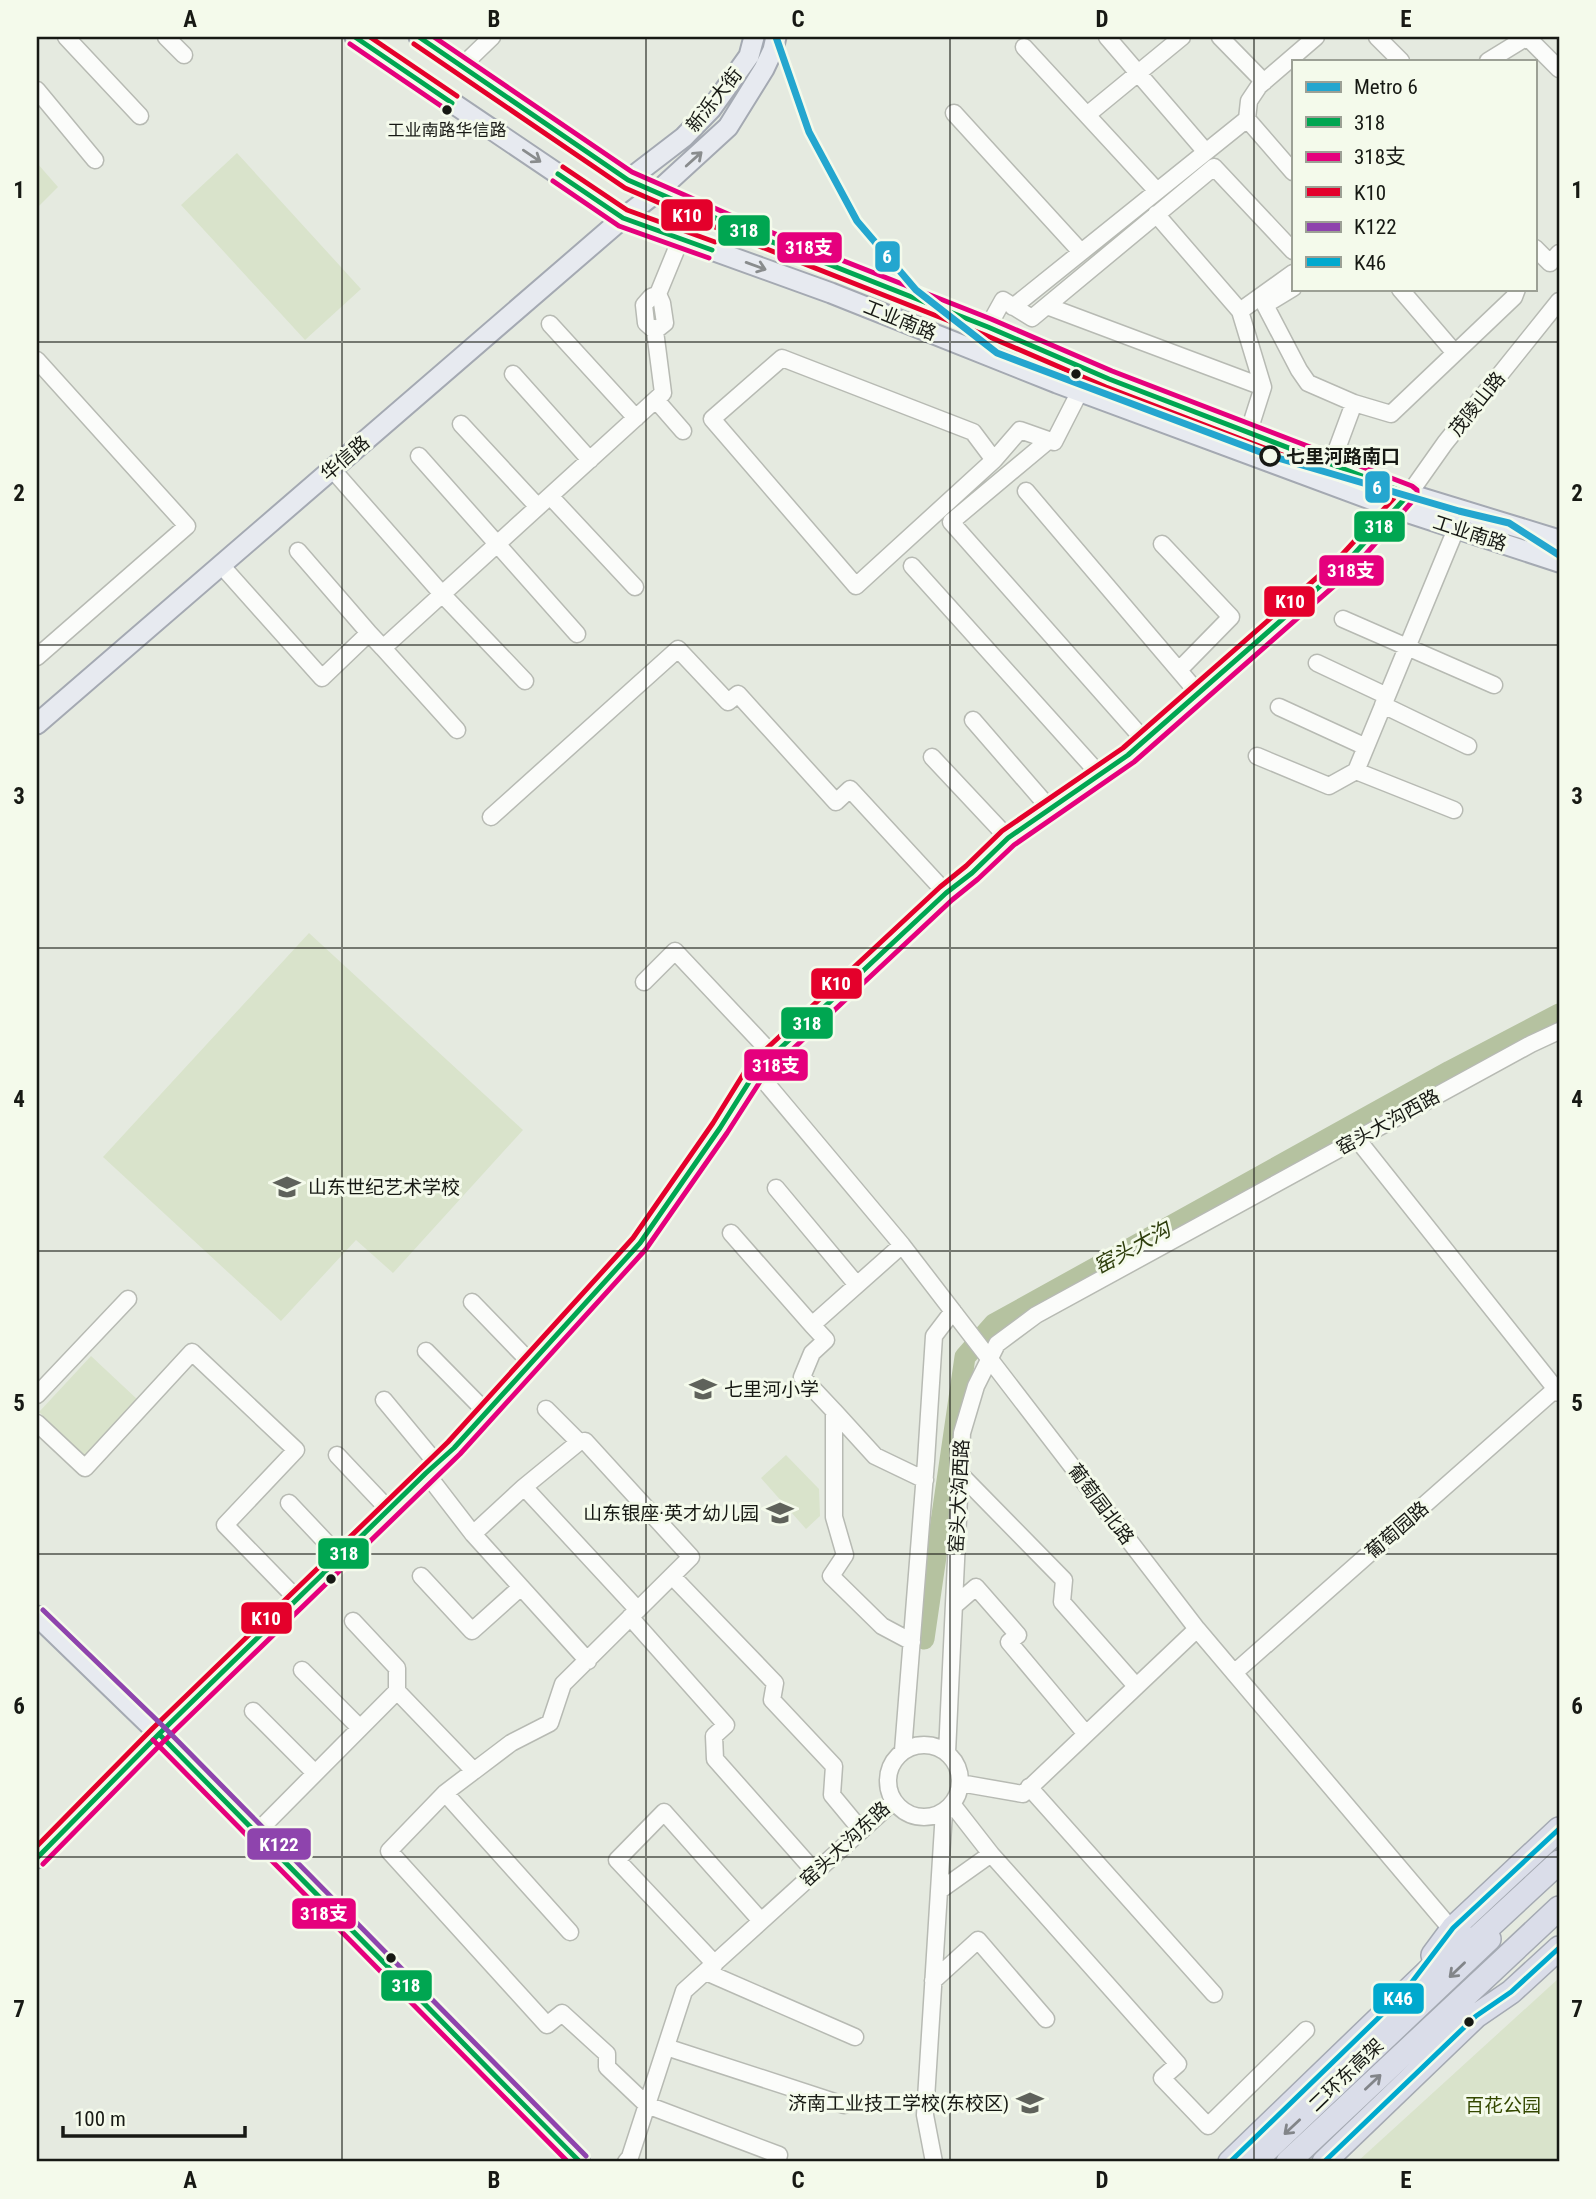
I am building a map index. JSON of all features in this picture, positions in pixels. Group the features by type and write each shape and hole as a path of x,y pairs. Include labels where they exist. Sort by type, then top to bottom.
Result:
{"highway":[{"path":"1230,2162 1399,1998 1559,1829"},
{"path":"1452,1939 1559,1847"},
{"path":"1452,1939 1478,1937 1559,1862"},
{"name":"二环东高架","path":"1254,2162 1559,1872"},
{"name":"二环东高架","path":"1288,2162 1559,1908"},
{"path":"1476,2016 1483,1992 1559,1921"},
{"path":"1324,2162 1559,1932"},
{"path":"1476,2016 1511,1992 1559,1948"}],"main road":[{"name":"工业南路","path":"355,37 623,218 831,293 1080,391 1403,502 1559,540"},
{"name":"工业南路","path":"419,37 628,180 757,236 988,327 1109,379 1331,465 1456,528 1559,562"},
{"name":"新泺大街","path":"628,180 684,137 711,109 749,55 754,37"},
{"name":"新泺大街","path":"623,218 657,192 729,127 764,69 776,37"},
{"path":"623,218 628,180"},
{"name":"华信路","path":"37,723 623,218"},
{"path":"37,1858 159,1734 432,1469 531,1363 640,1243 720,1129 756,1071 1008,838 1100,775 1144,740 1344,565 1403,502"},
{"path":"37,1616 159,1734 488,2068 574,2161"}],"street":[{"path":"66,37 140,116"},
{"path":"166,37 184,55"},
{"path":"462,66 492,37"},
{"path":"1107,37 1206,152"},
{"path":"1087,115 1182,37"},
{"path":"1220,37 1264,82"},
{"path":"1300,57 1316,37"},
{"path":"1377,37 1400,60"},
{"path":"1490,60 1527,37 1559,69"},
{"path":"1024,47 1157,191"},
{"path":"1013,306 1247,118 1249,101 1264,82 1292,63"},
{"path":"37,90 95,160"},
{"path":"954,113 1082,252"},
{"path":"1247,118 1292,171"},
{"path":"988,327 1003,300 1032,318 1214,167 1292,250"},
{"path":"1156,214 1240,311 1263,387 1248,434"},
{"path":"383,648 663,393 655,331 665,323 658,294 681,238"},
{"path":"1536,249 1550,263 1559,253"},
{"path":"1240,311 1292,274"},
{"path":"1292,289 1265,305 1308,383 1354,403 1391,414 1514,297 1517,290"},
{"path":"1401,290 1455,353"},
{"name":"茂陵山路","path":"1403,502 1445,443 1559,301"},
{"path":"1047,306 1263,387"},
{"path":"550,324 636,418"},
{"path":"995,460 972,432 782,358 712,419 856,586 995,460 1020,430 1054,442 1080,391"},
{"path":"37,360 187,526 37,657"},
{"path":"513,374 590,460"},
{"path":"656,400 683,431"},
{"path":"1331,465 1354,403"},
{"path":"461,424 635,587"},
{"path":"1049,440 951,522 1144,740"},
{"path":"419,456 577,634"},
{"path":"332,469 442,594 525,681"},
{"path":"1026,491 1198,692"},
{"path":"1257,756 1329,786 1356,771 1456,528"},
{"path":"1162,544 1231,617 1179,670"},
{"path":"298,551 457,730"},
{"path":"221,565 322,678 369,633"},
{"path":"912,566 1100,775"},
{"path":"1343,619 1494,685"},
{"path":"491,817 678,649 728,702 738,694 836,802 850,789 946,893"},
{"path":"1317,663 1468,746"},
{"path":"1279,707 1366,747"},
{"path":"973,720 1051,810"},
{"path":"932,757 1008,838"},
{"path":"1356,771 1454,810"},
{"path":"644,982 675,951 773,1055"},
{"name":"窑头大沟西路","path":"960,1783 955,1762 947,1753 962,1433 976,1385 997,1344 1036,1315 1559,1031"},
{"name":"葡萄园北路","path":"756,1071 902,1245 1197,1629 1452,1939"},
{"path":"1357,1139 1558,1389"},
{"path":"776,1188 857,1285"},
{"path":"731,1233 826,1340 812,1353 802,1377 875,1456 925,1480"},
{"path":"811,1325 902,1245"},
{"path":"37,1395 128,1299"},
{"path":"472,1302 531,1363"},
{"name":"窑头大沟东路","path":"626,2162 631,2157 684,1992 894,1801 888,1780 895,1759 903,1751 934,1336 953,1311"},
{"path":"426,1351 486,1412"},
{"path":"37,1423 85,1468 192,1352 296,1450 225,1525 298,1600"},
{"name":"葡萄园路","path":"1234,1672 1558,1389"},
{"path":"384,1400 473,1534 588,1661"},
{"path":"546,1409 579,1442"},
{"path":"834,1411 834,1517 845,1555 831,1576 882,1626 912,1642"},
{"path":"473,1534 579,1442 585,1441 691,1557 563,1684 550,1723 511,1744 445,1793 389,1851 547,2025 562,2013 607,2054 607,2067 647,2105 779,2155 777,2162"},
{"path":"337,1455 389,1510"},
{"path":"960,1474 1064,1580 1062,1602 1136,1686"},
{"path":"524,1488 634,1614 726,1726 714,1735 715,1759 815,1872"},
{"path":"289,1503 340,1557"},
{"path":"421,1576 472,1631 521,1587"},
{"path":"671,1576 775,1683 772,1700 834,1766 832,1795 862,1830"},
{"path":"954,1606 976,1587 1018,1635 1009,1642 1086,1734"},
{"path":"353,1621 397,1668 397,1691 474,1771"},
{"path":"894,1801 911,1815 922,1817 933,1816 948,1808 958,1794 960,1783 1023,1794 1197,1629"},
{"path":"302,1670 360,1728"},
{"path":"256,1833 397,1691"},
{"path":"253,1711 315,1773"},
{"path":"903,1751 926,1745 947,1753"},
{"path":"1029,1787 1214,1994"},
{"path":"445,1793 570,1932"},
{"path":"948,1808 1178,2064 1162,2078 1208,2126 1306,2030"},
{"path":"934,2162 925,2115 939,1891 948,1808"},
{"path":"761,1922 664,1812 617,1860 710,1968 855,2037"},
{"path":"939,1891 991,1854"},
{"path":"933,1981 978,1940 1046,2019"},
{"path":"666,2046 844,2105"}],"green space":[{"path":"237,153 361,289 305,340 181,205"},
{"path":"37,163 58,187 37,208"},
{"path":"309,933 523,1130 393,1273 356,1240 281,1321 103,1157"},
{"path":"91,1356 138,1400 85,1456 39,1412"},
{"path":"786,1455 819,1489 820,1516 806,1529 761,1478"},
{"name":"百花公园","path":"1559,1978 1559,2162 1357,2162"}],"waterway":[{"name":"窑头大沟","path":"924,1639 965,1357 994,1324 1450,1071 1559,1014"}],"metro line":[{"name":"6","path":"776,37 809,132 857,221 916,290 997,353 1271,456 1509,523 1559,555"}],"transit line":[{"name":"318","path":"355,37 452,103"},
{"name":"K10","path":"370,37 457,96"},
{"name":"318","path":"37,1858 159,1734 454,1448 640,1243 756,1071 1008,838 1128,755 1344,565 1409,494 1109,379 988,327 757,236 628,180 419,37"},
{"name":"318支","path":"43,1864 165,1740 460,1454 646,1249 763,1077 1014,845 1134,762 1350,572 1417,496 1417,490 1412,486 1112,371 991,319 760,228 632,172 434,37"},
{"name":"318支","path":"350,44 447,110"},
{"name":"K10","path":"37,1846 153,1728 448,1442 633,1238 713,1123 749,1065 1002,831 1123,748 1338,559 1394,498 1106,387 985,335 754,244 625,188 414,44"},
{"name":"K10","path":"563,167 627,210 715,242"},
{"name":"318","path":"558,174 623,218 712,250"},
{"name":"318支","path":"553,181 619,226 709,258"},
{"name":"K122","path":"43,1610 165,1728 586,2156"},
{"name":"318","path":"159,1734 580,2162"},
{"name":"318支","path":"153,1740 568,2162"},
{"name":"K46","path":"1230,2162 1402,1995 1453,1928 1559,1829"},
{"name":"K46","path":"1324,2162 1476,2016 1511,1992 1559,1948"}],"place":[{"name":"工业南路华信路","path":"447,110"},
{"name":"七里河路南口","path":"1270,456"},
{"name":"山东世纪艺术学校","path":"287,1187"},
{"name":"七里河小学","path":"703,1389"},
{"name":"山东银座·英才幼儿园","path":"780,1513"},
{"name":"济南工业技工学校(东校区)","path":"1030,2103"}]}
